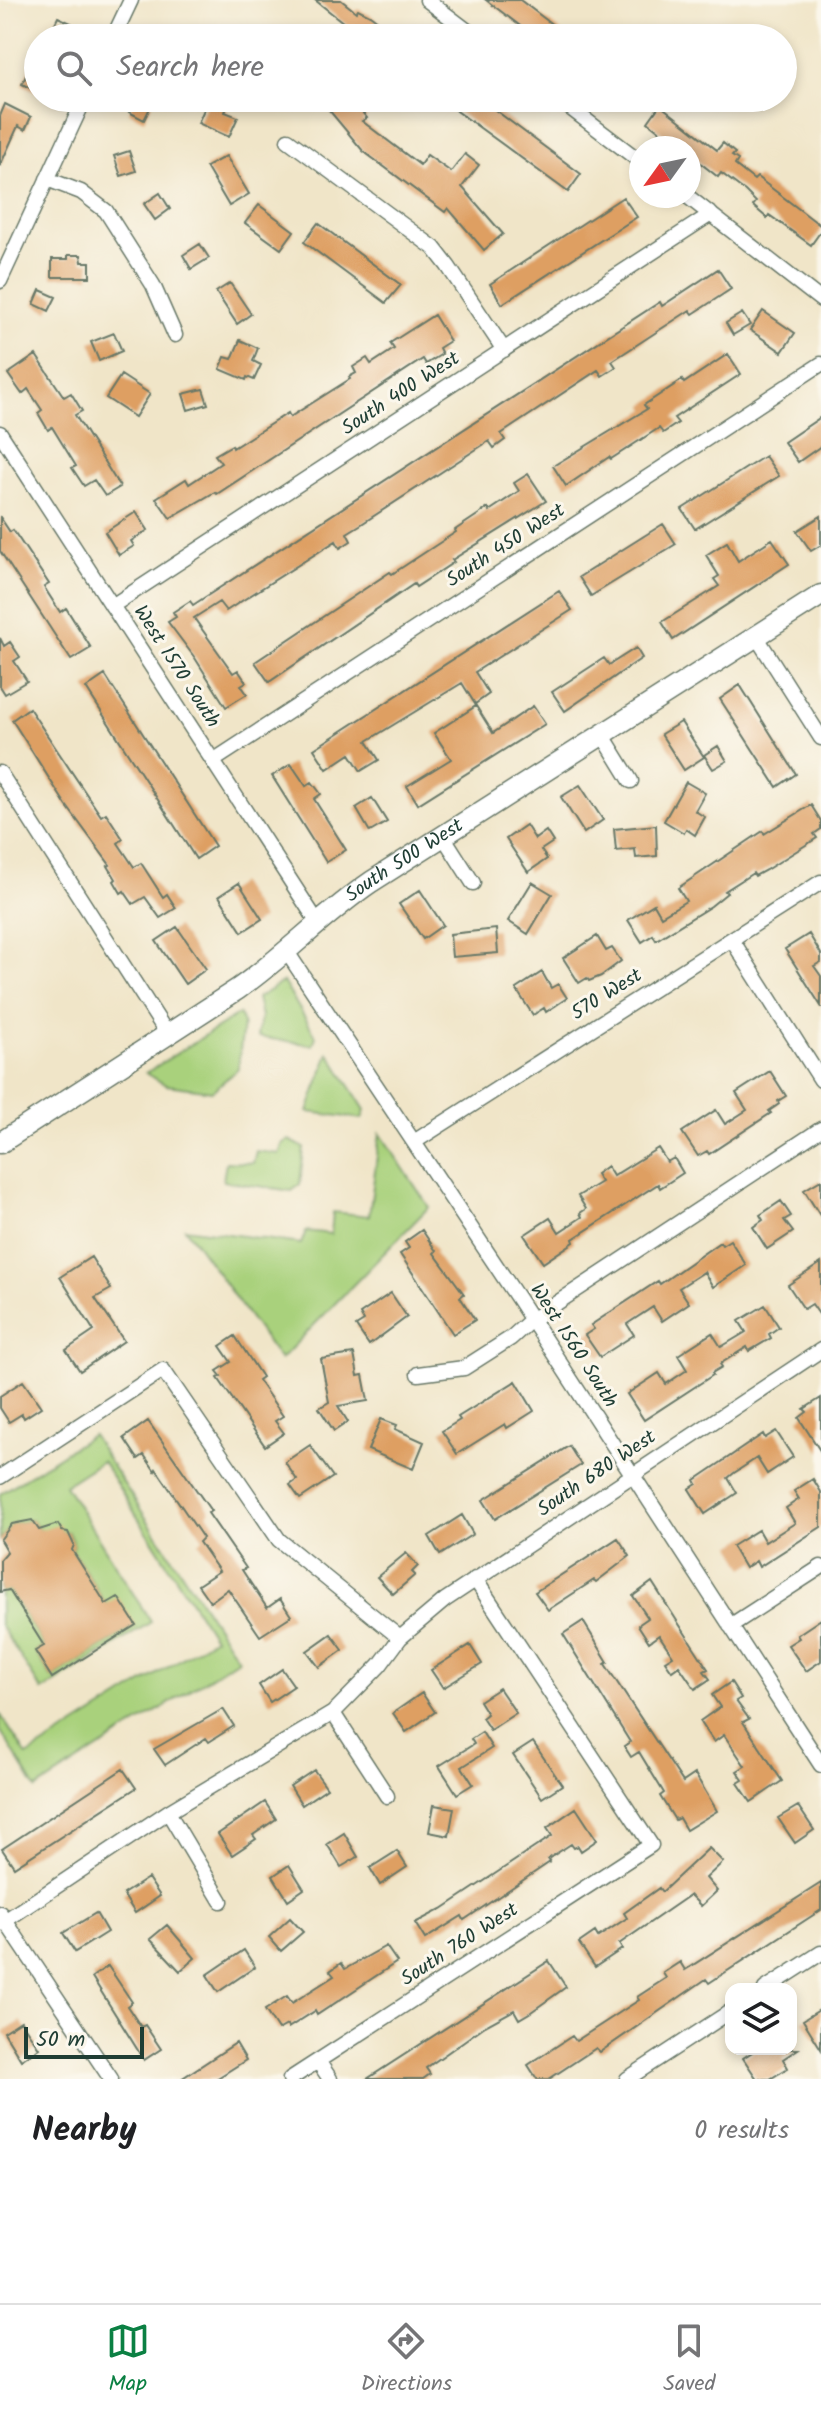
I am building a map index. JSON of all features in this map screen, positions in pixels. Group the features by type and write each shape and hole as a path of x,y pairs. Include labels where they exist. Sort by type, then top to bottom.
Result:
{"main road":[{"name":"South 500 West","path":"0,1143 238,989 287,952 356,892 821,595"}],"street":[{"path":"120,24 131,0"},
{"path":"427,0 459,24"},
{"path":"0,281 78,112"},
{"path":"575,112 629,153"},
{"path":"288,140 434,248 504,350"},
{"path":"47,179 81,192 106,211 153,285 175,335"},
{"path":"701,206 821,300"},
{"name":"South 400 West","path":"112,606 711,214"},
{"name":"South 450 West","path":"213,761 821,364"},
{"name":"West 1570 South","path":"0,433 318,923"},
{"path":"756,636 821,738"},
{"path":"602,734 631,781"},
{"path":"0,773 168,1035"},
{"path":"443,836 473,883"},
{"name":"570 West","path":"414,1142 821,882"},
{"path":"732,940 821,1080"},
{"name":"West 1560 South","path":"287,952 821,1765"},
{"path":"418,1374 464,1368 511,1338 531,1320 821,1129"},
{"name":"South 680 West","path":"333,1713 380,1665 400,1638 475,1579 821,1350"},
{"path":"0,1477 163,1370 279,1540 400,1638"},
{"path":"730,1626 821,1567"},
{"name":"South 760 West","path":"290,2079 651,1845 475,1579"},
{"path":"111,2079 2,1919 168,1812 333,1713 387,1796"},
{"path":"168,1812 221,1901"},
{"path":"774,1983 821,1953"},
{"path":"627,2079 725,2015"},
{"path":"318,2061 330,2079"}],"green space":[{"path":"283,982 316,1036 313,1045 257,1037 261,1017 257,998"},
{"path":"239,1014 243,1024 238,1069 212,1091 166,1085 146,1073"},
{"path":"329,1053 365,1110 362,1119 308,1112"},
{"path":"380,1133 429,1207 280,1360 185,1228 301,1244 306,1231 331,1234 333,1212 369,1216"},
{"path":"289,1140 304,1148 300,1184 292,1191 223,1181 226,1162 253,1163 256,1151 279,1154 283,1143"},
{"path":"92,1435 238,1659 36,1789 0,1730 0,1714 27,1756 214,1638 102,1461 65,1485 151,1622 42,1691 0,1625 0,1587 3,1591 9,1590 44,1646 35,1651 52,1678 135,1626 106,1604 72,1550 74,1545 68,1532 39,1530 32,1520 13,1524 0,1540 0,1494"}],"building":[{"path":"315,0 341,0 356,12 358,9 382,24 345,24"},
{"path":"486,0 520,0 552,24 518,24"},
{"path":"58,17 73,24 55,24"},
{"path":"5,104 31,117 25,130 18,126 0,166 0,116"},
{"path":"129,112 148,112 144,120"},
{"path":"203,112 225,112 238,117 229,137 198,123"},
{"path":"331,112 362,112 367,118 362,121 420,165 427,155 451,172 465,154 479,165 462,187 503,234 484,250 448,208 445,212 363,151"},
{"path":"458,112 498,112 581,174 568,192"},
{"path":"655,112 669,112 699,136 666,136 648,122"},
{"path":"701,137 717,150 723,143 735,153 732,156 738,160 735,165 754,180 757,177 821,226 821,231 811,245 769,215 767,218 753,206 756,202 745,191 721,173 718,177 701,164"},
{"path":"129,151 136,171 121,176 114,156"},
{"path":"226,156 249,194 229,206 206,167"},
{"path":"160,193 170,209 155,220 144,204"},
{"path":"623,197 637,217 502,304 490,284"},
{"path":"259,205 294,231 281,249 245,223"},
{"path":"318,223 401,285 386,303 304,242"},
{"path":"200,244 209,258 191,269 183,255"},
{"path":"68,255 81,255 82,262 90,262 90,277 52,277 52,259 68,259"},
{"path":"718,269 731,289 693,314 690,310 612,361 616,367 602,376 598,370 501,434 505,440 494,448 489,441 347,533 351,541 340,548 336,541 226,611 219,602 194,618 233,673 238,670 246,682 241,685 247,694 226,707 168,622 176,617 173,612 190,601 193,605 660,302 662,306"},
{"path":"230,283 251,314 237,324 216,292"},
{"path":"40,290 56,297 49,311 34,304"},
{"path":"763,311 795,333 782,352 750,330"},
{"path":"742,313 750,325 733,335 726,323"},
{"path":"434,315 450,341 439,348 442,354 426,364 423,359 217,494 215,492 170,518 156,498 186,479 189,484 221,463 215,455 232,445 233,448 288,413 290,417 350,379 356,373 353,367 367,358 371,364 394,349 390,343"},
{"path":"114,333 122,351 99,361 91,342"},
{"path":"240,340 258,348 253,361 261,365 254,380 247,377 246,380 220,369 225,357 232,359"},
{"path":"728,354 741,374 674,418 678,423 663,433 659,428 566,486 553,466 647,409 644,405 682,380 684,383"},
{"path":"36,355 64,397 71,393 82,411 75,415 120,487 105,496 94,480 84,486 72,468 76,466 52,427 48,430 38,413 42,410 28,389 22,394 8,374"},
{"path":"121,375 150,394 135,417 106,398"},
{"path":"203,389 208,404 188,410 183,394"},
{"path":"821,417 821,446 798,462 784,442"},
{"path":"765,456 779,476 695,529 682,509"},
{"path":"528,474 546,501 452,560 454,562 416,587 414,584 269,682 255,662 488,508 489,511 519,491 514,483"},
{"path":"136,512 148,530 131,541 134,546 119,555 105,532"},
{"path":"821,516 821,545 811,551 797,531"},
{"path":"0,517 10,532 13,530 49,584 44,587 60,612 66,608 91,648 71,660 0,551"},
{"path":"663,524 676,544 591,596 579,577"},
{"path":"772,539 789,564 673,640 662,622 719,586 714,579 719,576 706,555 727,542 738,561"},
{"path":"559,591 572,610 475,672 489,694 475,704 462,683 367,741 379,760 361,771 350,754 327,769 314,749"},
{"path":"0,638 4,646 10,642 20,657 14,661 27,681 5,694 0,686"},
{"path":"636,648 642,658 565,711 552,692 604,658 609,665"},
{"path":"105,675 215,846 196,859 86,688"},
{"path":"740,685 796,774 777,787 720,699"},
{"path":"476,706 493,733 533,706 545,724 418,804 407,786 451,759 434,733"},
{"path":"29,708 101,816 106,813 123,839 118,843 134,867 141,863 163,897 167,894 176,908 160,918 145,897 133,904 124,891 121,893 110,865 66,805 12,720"},
{"path":"681,722 704,757 684,770 661,734"},
{"path":"718,746 727,761 713,769 704,755"},
{"path":"291,764 306,786 312,782 321,794 314,799 346,850 326,862 272,776"},
{"path":"686,782 705,793 695,811 705,817 695,835 686,829 684,833 664,821"},
{"path":"580,785 603,820 584,833 561,797"},
{"path":"372,798 387,822 370,832 356,808"},
{"path":"811,805 821,821 821,829 814,834 817,838 766,870 755,876 753,873 725,891 727,893 711,906 656,940 653,935 642,942 628,920 654,904 661,916 686,901 678,888 763,831 764,834"},
{"path":"526,825 535,839 546,831 553,842 541,850 547,859 528,872 506,839"},
{"path":"656,825 657,856 636,858 635,849 616,851 614,829"},
{"path":"532,882 552,894 528,934 508,921"},
{"path":"239,883 262,919 242,932 219,896"},
{"path":"420,890 443,925 423,939 399,904"},
{"path":"177,927 206,969 185,984 156,941"},
{"path":"496,929 498,953 452,957 450,934"},
{"path":"809,934 821,954 821,962 814,966 821,976 821,1006 785,949"},
{"path":"597,936 606,951 612,948 621,961 601,976 579,983 563,958"},
{"path":"542,972 551,988 558,984 567,998 546,1012 544,1008 533,1015 516,989"},
{"path":"770,1071 786,1096 769,1111 771,1113 709,1154 707,1151 698,1156 682,1132 716,1110 725,1124 747,1110 736,1093"},
{"path":"658,1148 667,1162 674,1158 683,1173 630,1202 573,1239 574,1242 543,1263 524,1235 550,1218 559,1232 582,1217 580,1213 586,1209 578,1196 601,1182 596,1174 607,1166 613,1176"},
{"path":"821,1180 821,1217 804,1190"},
{"path":"781,1201 791,1216 784,1220 793,1232 767,1249 753,1227 763,1220 760,1215"},
{"path":"422,1230 436,1251 434,1253 464,1294 460,1297 475,1320 453,1334 400,1254 409,1248 405,1242"},
{"path":"730,1240 746,1265 713,1287 704,1272 679,1288 689,1303 662,1321 653,1307 627,1324 634,1335 600,1357 585,1335 594,1329 591,1325 658,1281 660,1284 720,1242 722,1245"},
{"path":"91,1257 111,1289 95,1298 124,1341 80,1371 66,1350 94,1331 60,1277"},
{"path":"821,1263 821,1317 812,1304 804,1309 788,1285"},
{"path":"391,1293 407,1317 369,1345 356,1326 364,1321 360,1314"},
{"path":"765,1305 779,1327 769,1334 771,1338 749,1351 747,1347 720,1364 722,1367 713,1375 644,1420 627,1394 659,1373 666,1384 687,1370 678,1355 712,1333 721,1347 746,1332 739,1321"},
{"path":"235,1336 262,1377 258,1380 283,1416 275,1421 284,1433 265,1446 218,1378 221,1376 217,1371 231,1362 220,1346"},
{"path":"354,1354 358,1376 363,1375 368,1401 338,1406 348,1422 334,1431 319,1408 329,1402 321,1359"},
{"path":"23,1381 41,1407 24,1418 22,1414 9,1422 0,1408 0,1396"},
{"path":"516,1381 534,1411 507,1428 505,1424 457,1454 442,1431 460,1420 458,1417"},
{"path":"821,1398 821,1452 799,1418 807,1412 804,1409"},
{"path":"381,1419 424,1442 413,1469 368,1450"},
{"path":"148,1421 211,1511 208,1513 246,1568 242,1570 267,1608 280,1599 291,1616 260,1636 228,1589 210,1602 198,1585 219,1571 199,1542 203,1538 156,1469 144,1455 138,1459 124,1438"},
{"path":"776,1431 793,1457 767,1474 757,1458 728,1478 737,1493 705,1514 689,1489 697,1484 695,1480 763,1434 765,1438"},
{"path":"310,1445 333,1477 300,1499 290,1485 297,1480 285,1462"},
{"path":"569,1446 581,1465 495,1519 483,1500"},
{"path":"813,1479 821,1492 821,1527 759,1567 756,1561 745,1568 732,1546 758,1530 765,1542 795,1523 786,1508 799,1499 794,1491"},
{"path":"462,1515 473,1534 440,1555 429,1536"},
{"path":"32,1520 39,1530 58,1524 62,1531 68,1532 74,1545 72,1550 106,1604 118,1597 136,1625 52,1678 35,1651 44,1646 9,1590 0,1592 0,1560 7,1552 0,1540 12,1524"},
{"path":"618,1538 630,1556 596,1582 594,1580 548,1610 535,1592"},
{"path":"406,1553 418,1566 412,1572 415,1575 393,1594 377,1577"},
{"path":"652,1582 708,1669 704,1671 710,1679 695,1689 679,1666 672,1671 665,1661 673,1656 659,1635 649,1642 638,1625 648,1618 633,1596"},
{"path":"821,1619 821,1661 806,1671 788,1645"},
{"path":"583,1621 608,1662 605,1664 683,1782 695,1774 717,1811 686,1830 679,1818 675,1820 660,1796 664,1793 639,1752 631,1757 624,1746 630,1742 563,1634"},
{"path":"331,1634 343,1650 319,1667 307,1651"},
{"path":"470,1645 482,1664 443,1688 431,1670"},
{"path":"282,1669 294,1686 270,1702 259,1685"},
{"path":"731,1682 741,1698 736,1701 749,1719 743,1722 782,1781 751,1802 738,1783 743,1780 737,1771 745,1766 724,1735 714,1742 700,1721 720,1707 712,1695"},
{"path":"499,1688 516,1713 490,1730 482,1718 487,1714 479,1701"},
{"path":"422,1693 435,1712 406,1732 393,1713"},
{"path":"223,1709 234,1726 209,1742 206,1738 165,1765 154,1749"},
{"path":"482,1732 492,1748 462,1767 473,1784 457,1794 439,1766 474,1744 471,1739"},
{"path":"533,1742 562,1785 542,1798 513,1755"},
{"path":"123,1769 136,1788 14,1867 2,1849"},
{"path":"314,1770 327,1788 302,1805 290,1786"},
{"path":"265,1802 276,1819 253,1835 256,1839 232,1855 218,1834"},
{"path":"434,1805 454,1808 449,1836 429,1832"},
{"path":"798,1806 814,1830 795,1843 778,1818"},
{"path":"576,1808 597,1840 581,1851 571,1844 548,1859 550,1862 464,1920 462,1916 425,1939 415,1923 442,1909 552,1836 547,1828"},
{"path":"344,1833 358,1857 341,1867 327,1844"},
{"path":"709,1848 723,1862 706,1878 717,1891 701,1906 690,1895 619,1944 622,1949 595,1967 579,1943 595,1932 598,1937 627,1918 624,1913 659,1888 662,1892"},
{"path":"397,1851 407,1867 380,1885 370,1868"},
{"path":"289,1865 304,1889 288,1900 273,1876"},
{"path":"148,1878 160,1896 135,1913 123,1894"},
{"path":"821,1883 821,1910 709,1983 706,1979 600,2052 596,2048 549,2079 537,2079 528,2065 572,2036 576,2041 639,2000 637,1997 666,1978 663,1973 680,1962 685,1970"},
{"path":"96,1913 107,1932 75,1952 63,1933"},
{"path":"290,1918 303,1932 281,1951 269,1937"},
{"path":"167,1925 195,1958 180,1971 150,1939"},
{"path":"386,1946 397,1962 317,2015 315,2011 288,2028 287,2025 278,2030 265,2010 287,1996 292,2003 334,1976 330,1971 341,1963 345,1969"},
{"path":"244,1950 255,1967 218,1992 207,1975"},
{"path":"549,1961 566,1987 531,2012 519,2019 514,2010 485,2026 426,2068 430,2074 423,2079 367,2079"},
{"path":"108,1966 132,2002 127,2006 161,2049 144,2060 92,1977"},
{"path":"821,2009 821,2049 803,2020"},
{"path":"21,2021 39,2048 21,2060 4,2032"},
{"path":"236,2043 246,2060 216,2079 181,2079"},
{"path":"748,2055 789,2055 783,2059 788,2068 770,2079 757,2079 743,2058"}]}
